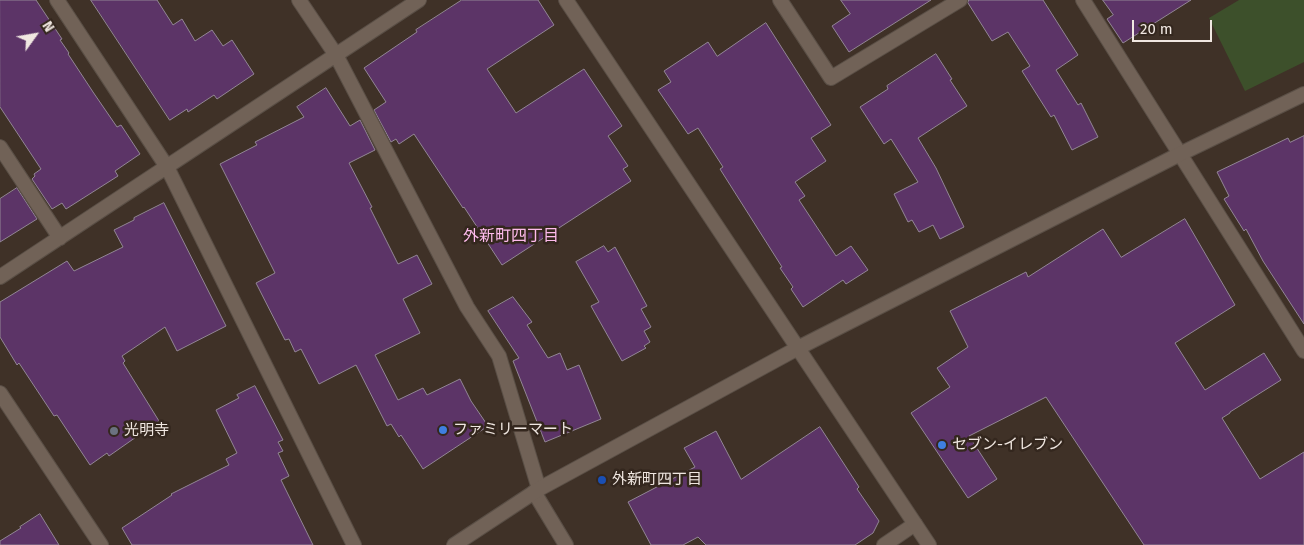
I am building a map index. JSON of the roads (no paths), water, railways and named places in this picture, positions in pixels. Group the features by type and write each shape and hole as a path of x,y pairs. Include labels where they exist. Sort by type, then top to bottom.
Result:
{"street":[{"path":"57,0 167,167 354,545"},
{"path":"299,0 336,55 467,307 499,356 537,490 566,545"},
{"path":"0,277 419,0"},
{"path":"566,0 929,545"},
{"path":"780,0 831,78 960,0"},
{"path":"1083,0 1304,351"},
{"path":"454,545 537,490 798,348 1180,154 1304,94"},
{"path":"0,147 60,238"},
{"path":"0,392 101,545"},
{"path":"884,545 915,524"}],"place":[{"name":"ファミリーマート","path":"443,430"},
{"name":"光明寺","path":"114,431"},
{"name":"セブン-イレブン","path":"942,445"},
{"name":"外新町四丁目","path":"602,480"}],"district":[{"name":"外新町四丁目","path":"511,237"}]}
